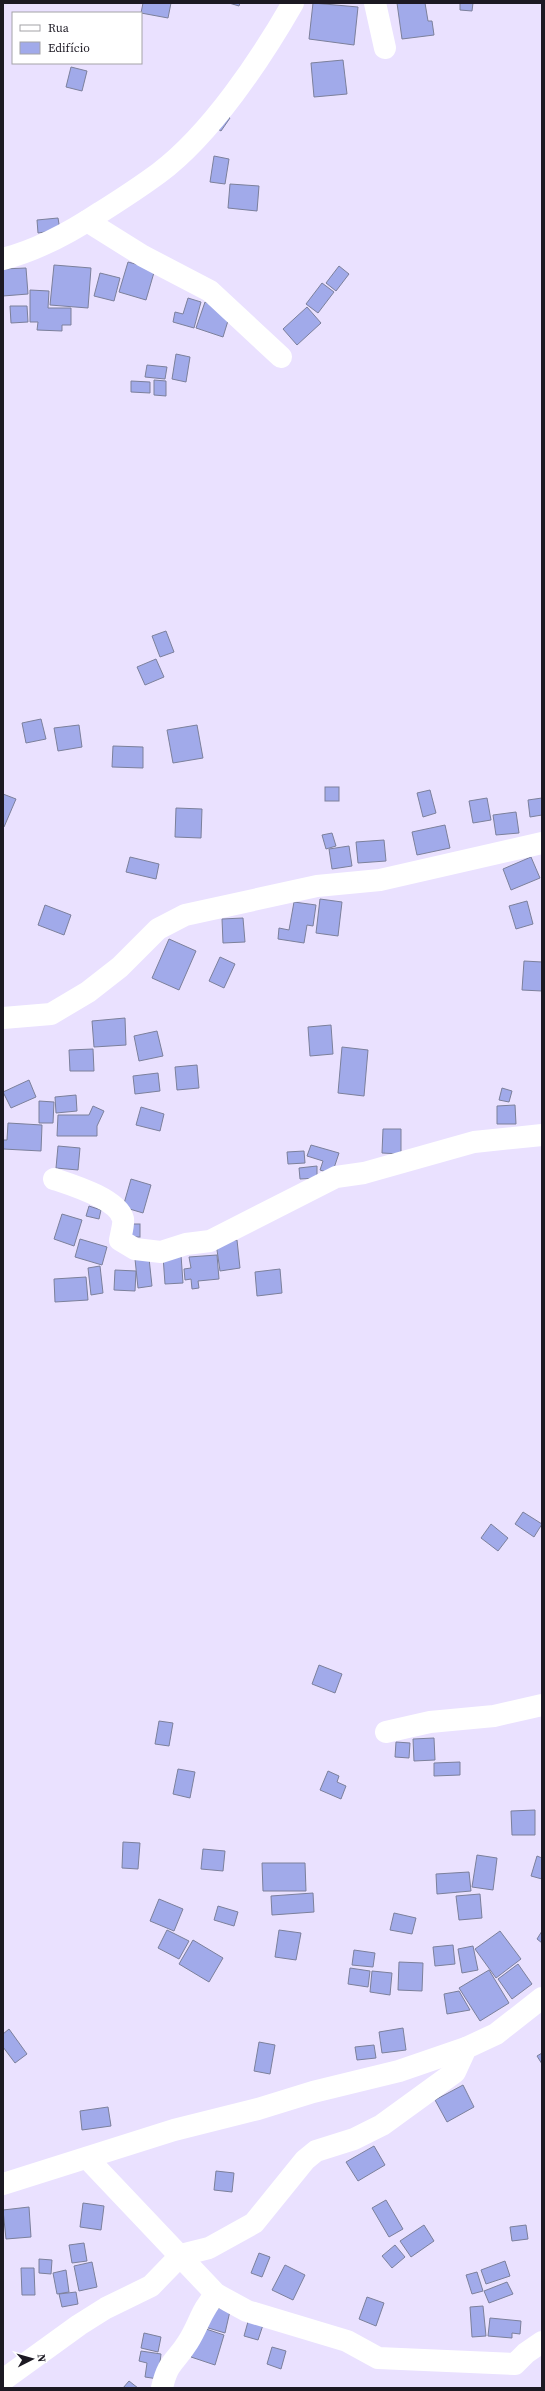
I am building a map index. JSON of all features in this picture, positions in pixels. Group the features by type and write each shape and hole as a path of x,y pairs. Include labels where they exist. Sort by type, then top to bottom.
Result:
{"street":[{"path":"3,260 22,254 87,221 160,173 194,140 253,66 294,3"},
{"path":"375,3 385,48"},
{"path":"87,221 143,256 210,290 281,357"},
{"path":"3,1018 51,1014 88,992 120,968 158,929 185,915 318,886 380,880 542,844"},
{"path":"54,1179 79,1187 117,1208 123,1219 120,1240 135,1249 161,1252 186,1244 210,1242 336,1177 364,1173 474,1142 542,1135"},
{"path":"386,1732 430,1722 494,1716 542,1705"},
{"path":"3,2184 174,2130 258,2109 313,2092 399,2071 466,2048 496,2034 542,1998"},
{"path":"3,2380 79,2325 151,2286 181,2255 209,2248 254,2223 305,2160 316,2151 354,2139 382,2125 455,2072 466,2048"},
{"path":"87,2158 129,2205 181,2255 216,2294 247,2311 347,2341 378,2358 515,2364 526,2352 542,2342"},
{"path":"162,2388 166,2371 187,2344 204,2307 216,2294"}],"building":[{"path":"143,3 171,3 168,18 141,12"},
{"path":"229,3 240,3 239,6"},
{"path":"313,3 358,7 354,45 309,39"},
{"path":"397,3 425,3 428,21 432,21 434,35 402,39"},
{"path":"460,3 473,3 472,11 460,10"},
{"path":"343,60 347,94 314,97 311,63"},
{"path":"71,67 87,71 82,91 66,87"},
{"path":"222,112 230,118 221,131 213,126"},
{"path":"214,156 229,159 225,184 210,182"},
{"path":"230,184 259,186 257,211 228,208"},
{"path":"58,218 60,230 38,233 37,220"},
{"path":"128,262 155,269 146,300 119,292"},
{"path":"54,265 91,268 88,308 50,305"},
{"path":"339,266 349,274 336,291 326,283"},
{"path":"26,268 28,294 3,296 3,269"},
{"path":"100,273 120,278 114,301 94,296"},
{"path":"322,283 334,292 318,313 306,304"},
{"path":"30,290 49,291 48,308 71,308 71,325 62,325 62,331 37,330 38,322 30,322"},
{"path":"188,298 201,302 194,328 173,322 175,312 183,314"},
{"path":"205,302 231,311 223,337 196,328"},
{"path":"10,306 27,306 28,322 11,323"},
{"path":"307,307 321,323 297,345 283,329"},
{"path":"176,354 190,357 186,382 172,379"},
{"path":"147,365 167,367 165,379 145,377"},
{"path":"154,380 166,381 166,396 154,395"},
{"path":"131,381 150,382 150,393 131,392"},
{"path":"166,631 174,652 160,657 152,636"},
{"path":"156,659 164,677 145,685 137,667"},
{"path":"41,719 46,739 26,743 22,723"},
{"path":"79,725 82,747 58,751 54,728"},
{"path":"197,725 203,758 173,763 167,730"},
{"path":"113,746 143,747 143,768 112,767"},
{"path":"325,787 339,787 339,801 325,801"},
{"path":"430,790 436,813 423,817 417,793"},
{"path":"3,794 16,799 4,827 3,827"},
{"path":"487,798 491,820 473,823 469,801"},
{"path":"542,798 542,815 530,817 528,800"},
{"path":"176,808 202,809 201,838 175,837"},
{"path":"516,812 519,833 496,835 493,815"},
{"path":"445,825 450,848 417,855 412,832"},
{"path":"332,833 336,846 326,849 322,835"},
{"path":"384,840 386,861 358,863 356,842"},
{"path":"349,846 352,866 332,869 329,849"},
{"path":"130,857 159,864 156,879 126,872"},
{"path":"531,857 540,878 511,890 503,869"},
{"path":"320,899 342,902 338,936 316,933"},
{"path":"527,901 533,924 516,929 509,906"},
{"path":"294,902 316,905 313,926 307,925 304,943 278,939 279,928 289,930"},
{"path":"45,905 71,915 64,935 38,925"},
{"path":"243,918 245,942 223,943 222,919"},
{"path":"169,939 196,951 179,990 152,978"},
{"path":"220,957 235,964 224,988 209,981"},
{"path":"524,961 542,962 542,991 522,990"},
{"path":"125,1018 126,1045 94,1047 92,1021"},
{"path":"331,1025 333,1054 310,1056 308,1027"},
{"path":"157,1031 163,1056 139,1061 134,1036"},
{"path":"342,1047 368,1050 364,1096 338,1093"},
{"path":"93,1049 94,1071 70,1071 69,1050"},
{"path":"197,1065 199,1088 177,1090 175,1067"},
{"path":"158,1073 160,1091 135,1094 133,1076"},
{"path":"29,1080 36,1097 11,1108 3,1092"},
{"path":"502,1088 512,1091 509,1102 499,1100"},
{"path":"76,1095 77,1111 56,1113 55,1097"},
{"path":"39,1101 54,1102 53,1123 39,1123"},
{"path":"515,1105 516,1124 497,1124 497,1106"},
{"path":"93,1106 104,1111 97,1126 97,1136 57,1136 58,1115 89,1115"},
{"path":"141,1107 164,1114 160,1131 136,1125"},
{"path":"8,1123 42,1125 41,1151 3,1149 3,1140 7,1140"},
{"path":"383,1129 401,1129 401,1154 382,1153"},
{"path":"311,1145 339,1153 332,1174 320,1170 323,1161 307,1156"},
{"path":"58,1146 80,1148 78,1170 56,1168"},
{"path":"304,1151 305,1163 288,1164 287,1152"},
{"path":"317,1166 317,1178 300,1179 299,1168"},
{"path":"131,1179 151,1185 143,1213 123,1207"},
{"path":"89,1206 101,1210 99,1219 86,1216"},
{"path":"62,1214 82,1220 74,1246 54,1239"},
{"path":"125,1224 140,1224 140,1237 125,1237"},
{"path":"80,1239 107,1247 102,1265 75,1257"},
{"path":"237,1240 240,1268 220,1271 216,1243"},
{"path":"181,1255 183,1283 165,1284 163,1256"},
{"path":"217,1255 219,1279 198,1281 199,1288 192,1289 191,1279 185,1280 184,1269 191,1268 189,1257"},
{"path":"149,1258 152,1286 138,1288 135,1259"},
{"path":"100,1266 103,1293 91,1295 88,1268"},
{"path":"280,1269 282,1293 257,1296 255,1272"},
{"path":"115,1270 136,1271 135,1291 114,1290"},
{"path":"86,1277 88,1300 55,1302 54,1279"},
{"path":"523,1512 542,1524 534,1537 515,1524"},
{"path":"491,1524 508,1538 498,1551 481,1538"},
{"path":"319,1665 342,1674 335,1693 312,1684"},
{"path":"159,1721 173,1723 169,1746 155,1744"},
{"path":"434,1738 435,1760 414,1761 413,1739"},
{"path":"396,1742 410,1743 409,1758 395,1757"},
{"path":"460,1762 460,1775 434,1776 434,1763"},
{"path":"178,1769 195,1772 190,1798 173,1794"},
{"path":"328,1771 339,1776 337,1782 346,1786 341,1799 320,1790"},
{"path":"535,1810 535,1835 512,1835 511,1811"},
{"path":"123,1842 140,1843 138,1869 122,1868"},
{"path":"203,1849 225,1851 223,1871 201,1869"},
{"path":"477,1855 497,1858 493,1890 472,1887"},
{"path":"537,1856 542,1858 542,1879 531,1876"},
{"path":"262,1863 305,1863 306,1891 263,1891"},
{"path":"469,1872 471,1891 437,1894 436,1874"},
{"path":"313,1893 314,1912 272,1915 271,1896"},
{"path":"480,1894 482,1918 459,1920 456,1896"},
{"path":"159,1899 183,1909 174,1931 150,1921"},
{"path":"218,1906 238,1912 234,1926 214,1920"},
{"path":"394,1913 416,1918 412,1934 390,1930"},
{"path":"167,1930 189,1941 179,1959 158,1948"},
{"path":"279,1930 301,1933 296,1960 275,1957"},
{"path":"500,1931 521,1959 496,1978 475,1949"},
{"path":"542,1931 542,1943 537,1939"},
{"path":"193,1940 223,1958 209,1982 179,1964"},
{"path":"453,1945 455,1964 435,1966 433,1947"},
{"path":"473,1946 478,1970 462,1973 458,1949"},
{"path":"354,1950 375,1953 373,1967 352,1965"},
{"path":"399,1962 423,1963 422,1991 398,1990"},
{"path":"518,1964 532,1984 512,1999 498,1979"},
{"path":"350,1968 370,1971 368,1987 348,1984"},
{"path":"489,1970 509,2003 480,2021 459,1988"},
{"path":"372,1971 392,1973 390,1995 370,1992"},
{"path":"459,1991 470,2010 447,2014 444,1994"},
{"path":"403,2028 406,2050 382,2053 379,2032"},
{"path":"9,2029 27,2054 15,2063 3,2047 3,2034"},
{"path":"259,2042 275,2045 270,2074 254,2071"},
{"path":"374,2045 376,2058 357,2060 355,2047"},
{"path":"542,2053 542,2064 537,2056"},
{"path":"463,2085 474,2107 447,2122 435,2100"},
{"path":"108,2107 111,2126 82,2130 80,2111"},
{"path":"374,2146 385,2165 358,2181 346,2162"},
{"path":"216,2171 234,2173 232,2192 214,2190"},
{"path":"386,2200 403,2229 389,2237 372,2208"},
{"path":"83,2203 104,2206 101,2230 80,2227"},
{"path":"29,2207 31,2237 6,2239 3,2210"},
{"path":"424,2225 434,2241 411,2257 400,2241"},
{"path":"526,2225 528,2239 512,2241 510,2227"},
{"path":"84,2243 87,2261 72,2263 69,2245"},
{"path":"395,2245 405,2257 392,2268 382,2256"},
{"path":"259,2253 270,2257 262,2277 251,2273"},
{"path":"39,2259 52,2260 51,2274 39,2273"},
{"path":"505,2261 510,2276 486,2284 481,2270"},
{"path":"92,2262 97,2287 79,2291 74,2266"},
{"path":"285,2265 305,2275 293,2300 272,2290"},
{"path":"21,2268 34,2268 35,2295 22,2295"},
{"path":"66,2270 69,2292 57,2294 53,2273"},
{"path":"477,2272 483,2291 472,2294 466,2275"},
{"path":"507,2282 513,2294 489,2303 484,2291"},
{"path":"76,2292 78,2304 62,2307 59,2294"},
{"path":"367,2297 384,2303 376,2326 359,2319"},
{"path":"210,2306 230,2311 225,2333 205,2327"},
{"path":"483,2306 486,2336 472,2337 470,2307"},
{"path":"249,2318 264,2322 258,2340 244,2336"},
{"path":"490,2318 521,2321 520,2334 512,2333 512,2338 488,2336"},
{"path":"200,2327 224,2335 215,2365 191,2357"},
{"path":"144,2333 161,2337 158,2352 141,2348"},
{"path":"272,2347 286,2351 281,2369 267,2364"},
{"path":"141,2351 161,2354 158,2379 145,2377 147,2363 139,2361"},
{"path":"129,2381 138,2388 123,2388"}]}
